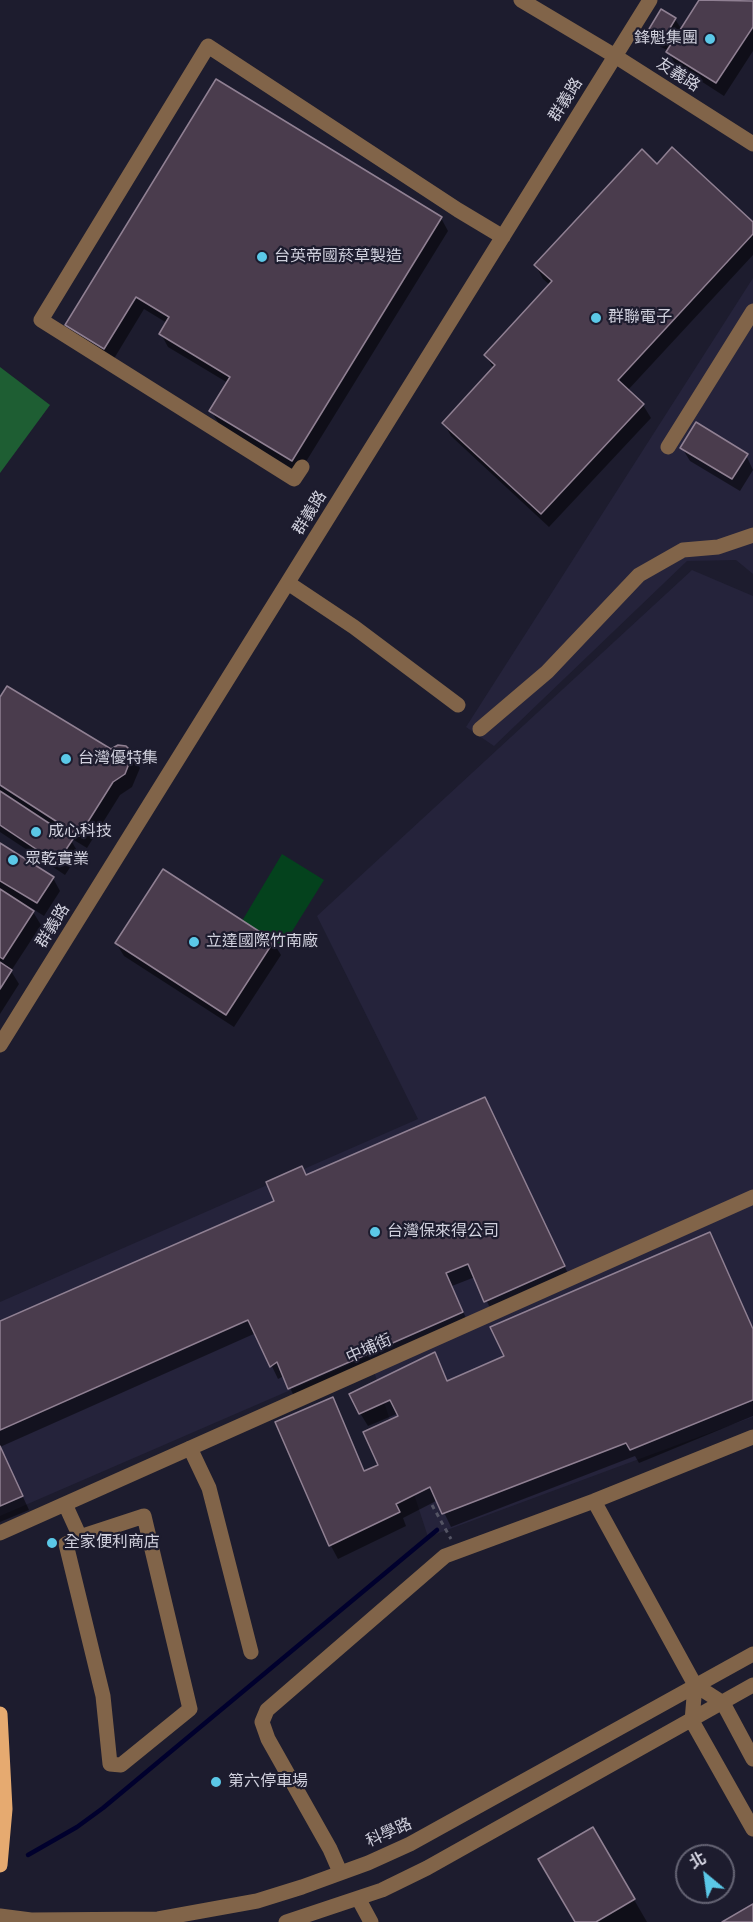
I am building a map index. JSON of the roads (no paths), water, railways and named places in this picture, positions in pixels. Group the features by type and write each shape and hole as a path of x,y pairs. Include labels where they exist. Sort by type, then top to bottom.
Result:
{"main road":[{"path":"0,1714 5,1809 0,1865"}],"street":[{"name":"友義路","path":"521,0 615,56 753,144"},
{"name":"群義路","path":"0,1045 650,0"},
{"path":"302,467 294,479 41,320 208,46 503,237"},
{"path":"668,447 753,311"},
{"path":"480,729 547,672 639,575 683,550 718,548 753,535"},
{"path":"288,583 354,627 458,705"},
{"name":"中埔街","path":"0,1533 753,1197"},
{"path":"340,1872 268,1739 262,1722 267,1710 445,1557 594,1501 753,1437"},
{"path":"190,1448 209,1488 251,1652"},
{"path":"594,1501 695,1685 723,1703 753,1759"},
{"path":"65,1504 80,1537"},
{"path":"144,1516 190,1709 121,1766 110,1764 103,1696 66,1544 80,1537 144,1516"},
{"name":"科學路","path":"0,1916 31,1920 158,1918 257,1901 410,1845 753,1654"},
{"path":"695,1685 692,1721 753,1829"},
{"path":"286,1922 382,1890 427,1868 753,1686"},
{"path":"358,1898 370,1922"}],"waterway":[{"path":"28,1855 77,1827 103,1808 437,1530"}],"place":[{"name":"鋒魁集團","path":"710,39"},
{"name":"台英帝國菸草製造","path":"262,257"},
{"name":"群聯電子","path":"596,318"},
{"name":"台灣優特集","path":"66,759"},
{"name":"成心科技","path":"36,832"},
{"name":"眾乾實業","path":"13,860"},
{"name":"立達國際竹南廠","path":"194,942"},
{"name":"台灣保來得公司","path":"375,1232"},
{"name":"全家便利商店","path":"52,1543"},
{"name":"第六停車場","path":"216,1782"}]}
